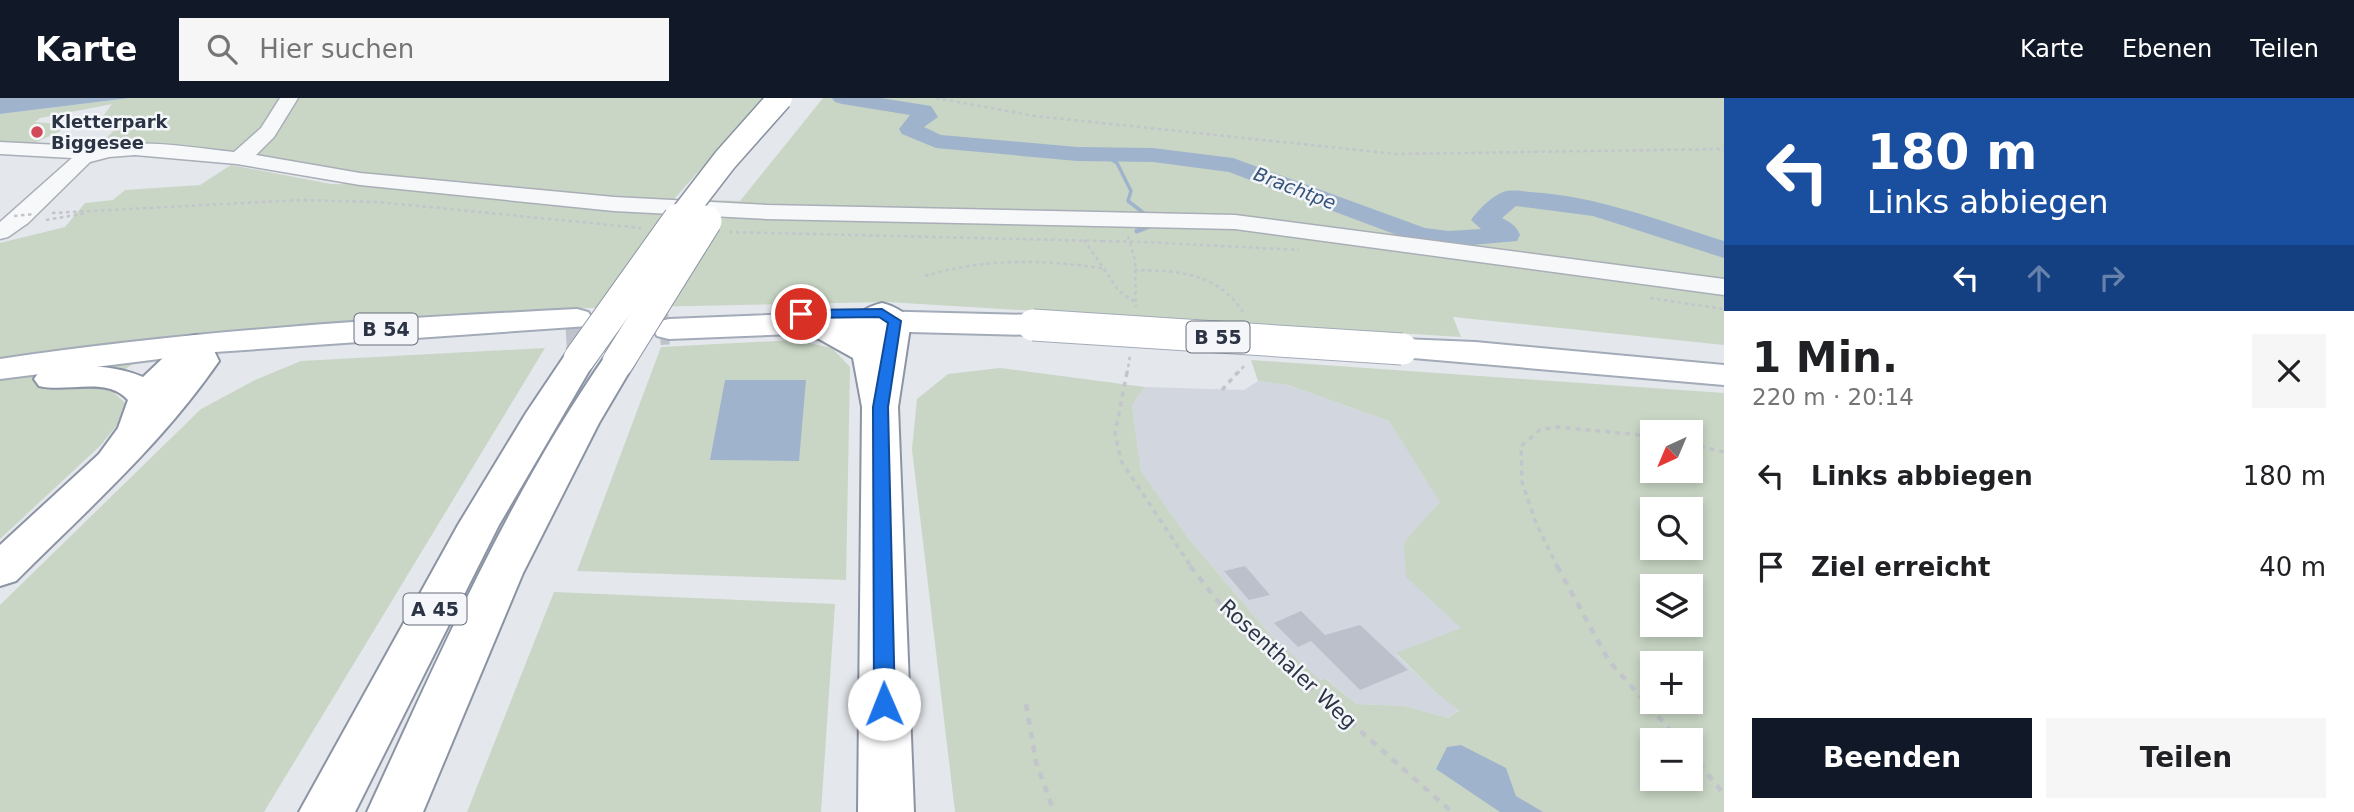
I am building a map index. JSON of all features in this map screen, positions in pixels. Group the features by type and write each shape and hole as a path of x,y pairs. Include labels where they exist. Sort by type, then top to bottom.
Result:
{"main road":[{"name":"A 45","path":"327,812 473,538 547,407 574,337 780,98"},
{"name":"A 45","path":"395,812 501,573 581,423 655,299 720,201 805,98"},
{"name":"B 55","path":"879,328 1033,321 1400,345 1724,375"},
{"path":"879,328 670,322 787,323 834,331 851,339 879,328"},
{"path":"879,328 886,812"},
{"name":"B 54","path":"0,369 399,343 574,337"},
{"name":"B 54","path":"0,387 190,356"},
{"path":"114,461 136,429 146,400 156,382 190,356"},
{"path":"0,570 166,409 190,356"},
{"path":"51,379 118,380 135,386 146,400"}],"street":[{"path":"237,158 252,151 269,132 289,98"},
{"path":"63,149 81,133"},
{"path":"0,148 63,149 79,152 83,158"},
{"path":"6,220 34,209 83,158 108,151 135,149 237,158 360,179 614,204 767,212 1235,222 1724,287"}],"path":[{"path":"936,98 1035,116 1396,155 1724,149"},
{"path":"34,209 103,209 6,220 34,209"},
{"path":"1116,218 1133,248 1136,310"},
{"path":"1084,240 1119,291 1135,302"},
{"path":"1102,241 1301,250"},
{"path":"925,276 949,268 993,262 1056,262 1106,270"},
{"path":"1639,296 1724,309"},
{"name":"Rosenthaler Weg","path":"1132,345 1115,434 1121,461 1180,553 1228,614 1452,812"},
{"path":"1640,435 1574,427 1540,430 1521,446 1522,482 1536,523 1569,591 1609,661 1668,728"},
{"path":"1703,447 1724,452"},
{"path":"1026,704 1036,762 1054,812"},
{"path":"1703,769 1724,794"}],"shaded area":[{"path":"1258,381 1288,385 1389,421 1441,502 1404,542 1461,628 1396,654 1436,693 1459,709 1448,718 1404,706 1356,704 1327,679 1320,681 1271,636 1188,538 1141,471 1132,405 1145,387 1244,390"}],"green space":[{"path":"130,98 764,98 674,199 740,201 823,98 1724,98 1724,345 1453,317 1461,337 888,302 542,309 290,326 164,340 105,385 131,408 100,446 0,539 0,243 65,227 85,203 113,200 125,190 200,185 231,165 331,184 415,185 255,156 96,149 119,125 101,119 112,104 40,118 35,122 73,125 35,143 0,141 0,114"},
{"path":"795,340 832,348 850,367 846,580 577,571 661,347"},
{"path":"545,348 264,812 0,812 0,605 201,409 255,380 301,361"},
{"path":"1251,360 1724,393 1724,812 955,812 912,449 917,399 948,374 1000,368 1145,387 1132,405 1141,471 1188,538 1271,636 1320,680 1326,679 1356,704 1404,706 1448,718 1459,710 1436,693 1396,653 1461,628 1406,577 1404,542 1440,502 1389,421 1288,385 1258,381"},
{"path":"554,592 835,604 821,812 467,812"}],"water":[{"path":"0,98 130,98 0,114"},
{"path":"725,380 806,380 799,461 710,460"},
{"path":"1461,745 1506,768 1516,796 1543,812 1500,812 1436,769 1447,747"}],"building":[{"path":"1245,566 1270,595 1249,600 1224,571"},
{"path":"1301,611 1325,635 1360,625 1408,670 1360,690 1311,641 1298,647 1274,623"}],"waterway":[{"name":"Brachtpe","path":"842,98 923,111 927,117 918,120 910,129 936,141 1077,154 1153,155 1233,165 1421,236 1449,239 1507,235 1505,230 1484,220 1510,198 1553,201 1598,209 1724,250"},
{"path":"1102,154 1117,163 1131,191 1128,201 1145,214"},
{"path":"1137,231 1150,226"}],"tunnel":[{"path":"566,334 669,329"}],"place":[{"name":"Kletterpark Biggesee","path":"37,132"}],"route":[{"path":"801,314 882,313 895,321 880,407 884,704"}]}
